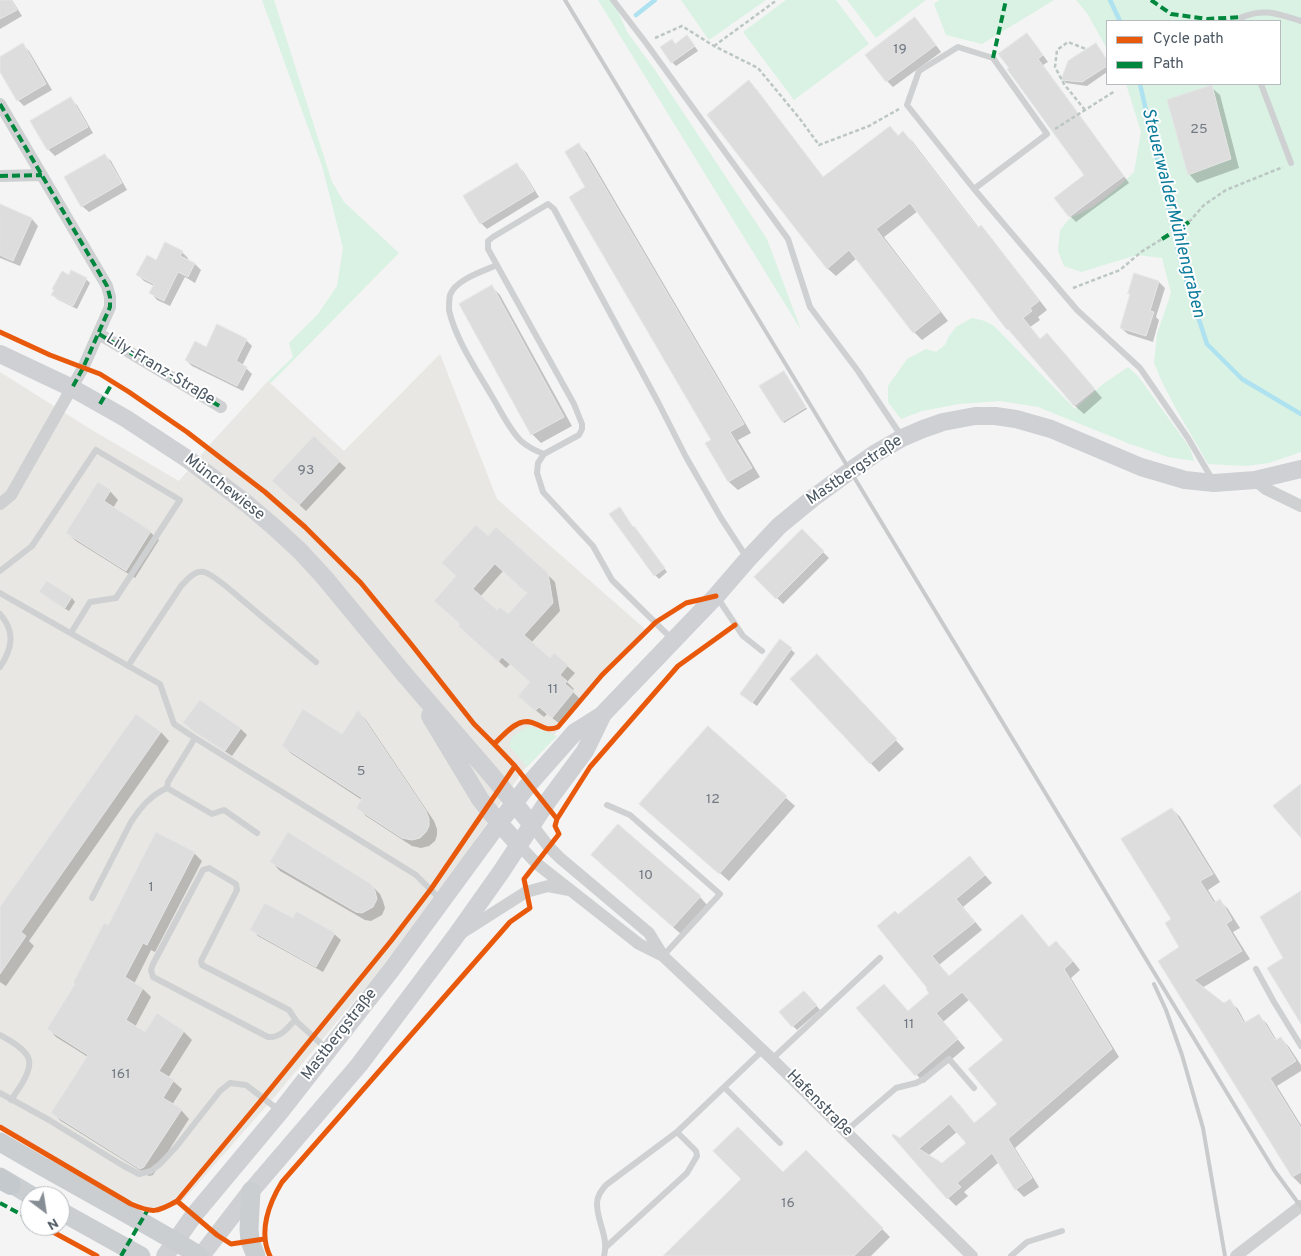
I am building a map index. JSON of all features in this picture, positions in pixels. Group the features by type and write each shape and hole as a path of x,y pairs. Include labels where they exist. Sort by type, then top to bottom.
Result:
{"main road":[{"name":"Münchewiese","path":"0,354 72,388 125,418 190,460 274,527 300,550 324,577 514,804"},
{"name":"Mastbergstraße","path":"170,1249 194,1215 280,1112 392,969 529,784 575,732 602,715 674,641 780,526 813,498 876,453 902,438 943,422 975,416 995,416 1016,419 1051,429 1141,467 1184,480 1214,483 1256,480 1301,469"},
{"name":"Münchewiese","path":"405,675 474,791 499,823"},
{"name":"Mastbergstraße","path":"200,1256 251,1191 359,1065 455,937 585,752 602,715"},
{"path":"514,804 532,826"},
{"path":"499,823 519,845"},
{"path":"0,1142 56,1175 170,1249 200,1256"},
{"path":"4,1180 20,1189"},
{"path":"251,1191 248,1228 250,1241 256,1256"},
{"path":"70,1217 141,1256"}],"street":[{"name":"Lily-Franz-Straße","path":"0,104 107,286 110,297 110,307 83,368 11,495 0,504"},
{"path":"0,176 42,175"},
{"name":"Lily-Franz-Straße","path":"99,334 221,407"},
{"path":"1256,480 1266,489 1301,506"},
{"name":"Hafenstraße","path":"532,826 560,858 649,933 663,956 768,1054 972,1256"},
{"name":"Hafenstraße","path":"519,845 536,863 639,944 663,956"},
{"path":"455,937 526,892 548,886 572,890"},
{"path":"1236,1256 1301,1206"}],"lane":[{"path":"615,1 788,239 810,307 858,370 902,438"},
{"path":"1242,20 1242,17 1254,13 1273,12 1301,21"},
{"path":"974,189 1047,134 993,58 958,47 919,71 907,105 974,189 1077,310 1140,368 1188,438 1214,483"},
{"path":"1261,85 1291,163"},
{"path":"674,641 612,580 593,546 543,492 537,473 538,463 544,454 579,435 582,424 574,404 488,249 488,241 493,236 548,204 554,209 686,457 721,518 748,559"},
{"path":"497,265 470,277 454,287 449,296 449,310 467,352 512,430 522,442 544,454"},
{"path":"0,571 32,546 96,450 180,500 116,598 90,602 71,633"},
{"path":"128,666 182,586 192,575 200,572 210,575 226,586 316,662"},
{"path":"0,593 160,684 174,724 416,875 442,901"},
{"path":"716,596 743,636 762,651"},
{"path":"0,614 7,623 11,637 7,655 0,668"},
{"path":"167,788 168,782 195,738"},
{"path":"167,788 212,814 224,810 257,833"},
{"path":"92,898 139,810 152,796 167,788"},
{"path":"608,805 630,814 720,894 663,956"},
{"path":"295,1020 285,1032 271,1038 153,977 151,970 153,964 203,870 209,868 236,884 237,890 201,961 202,965 289,1010 295,1020 328,1050"},
{"path":"604,1256 606,1247 597,1202 599,1193 677,1132 724,1087 768,1054 880,958"},
{"path":"1256,969 1301,1046"},
{"path":"0,1035 21,1049 28,1057 29,1064 24,1080 11,1100"},
{"path":"846,1131 896,1088 924,1079 949,1059 974,1088"},
{"path":"0,1094 49,1120 139,1174 151,1171 160,1164 176,1147 220,1091 230,1083 246,1085 280,1112"},
{"path":"724,1087 780,1143"},
{"path":"606,1247 686,1173 698,1156 696,1151 677,1132"},
{"path":"1011,1256 1027,1242 1062,1231"}],"path":[{"path":"714,46 777,0"},
{"path":"646,43 682,26 714,46 758,68 819,145 869,126 907,105"},
{"path":"1085,110 1064,84 1055,67 1057,50 1068,42 1086,49"},
{"path":"1047,134 1115,91"},
{"path":"1189,222 1204,204 1226,190 1291,163"},
{"path":"1063,292 1120,270 1141,252 1162,239"}],"shaded area":[{"path":"440,354 497,499 645,629 523,771 462,859 380,970 277,1094 179,1205 153,1209 122,1197 0,1124 0,372 92,430 179,481 268,381 344,451"}],"green space":[{"path":"262,0 274,0 332,182 344,202 399,253 271,383 268,381 293,357 289,343 318,314 337,286 343,248 322,166"},
{"path":"598,0 613,0 627,32 655,70 767,239 801,330"},
{"path":"681,0 766,0 709,40"},
{"path":"786,0 836,0 869,44 794,100 743,32"},
{"path":"847,0 926,0 876,38"},
{"path":"939,0 1054,0 982,44 946,35 934,4"},
{"path":"1076,0 1301,0 1301,452 1269,463 1246,466 1208,464 1175,407 1154,363 1157,334 1171,293 1162,258 1137,255 1081,272 1064,266 1058,251 1060,230 1070,218 1093,207 1134,172 1141,132 1126,85 1281,85 1281,20 1106,20 1106,47 1087,13"},
{"path":"972,318 985,321 994,326 1075,409 1103,384 1128,367 1138,376 1190,448 1194,461 1168,457 1130,444 1038,407 1000,401 959,404 922,411 901,419 888,402 888,386 907,359 926,349 936,352 945,345 956,327"},
{"path":"529,726 557,736 527,767 509,745 512,737"}],"building":[{"path":"0,0 11,0 17,10 0,19"},
{"path":"915,17 936,45 886,82 865,55"},
{"path":"1027,33 1043,55 1038,59 1124,176 1069,217 1054,198 1084,175 998,54"},
{"path":"687,35 695,46 671,63 660,47 672,39 675,44"},
{"path":"23,43 46,84 17,101 0,72 0,57"},
{"path":"1096,43 1106,58 1106,67 1082,82 1061,80 1068,61"},
{"path":"749,80 823,177 890,126 898,136 903,131 978,228 981,225 1039,301 1030,308 1032,311 1023,318 1040,339 1047,333 1095,389 1074,406 1007,330 910,203 876,229 940,312 913,333 849,250 827,269 707,115"},
{"path":"1212,85 1231,159 1188,175 1167,100"},
{"path":"71,97 88,127 47,150 30,121"},
{"path":"579,143 744,424 730,432 752,468 728,482 705,443 711,440 569,197 585,187 565,152"},
{"path":"105,154 122,183 81,207 64,177"},
{"path":"517,163 534,191 480,224 463,196"},
{"path":"0,204 32,218 13,261 0,255"},
{"path":"165,242 183,251 180,256 195,263 188,277 178,272 164,301 149,293 154,284 136,275 147,255 156,260"},
{"path":"71,270 87,278 73,306 51,295 54,290 52,289 62,271 69,275"},
{"path":"1134,273 1159,281 1150,311 1154,312 1146,336 1120,328"},
{"path":"492,285 564,417 531,435 459,304"},
{"path":"217,324 247,339 236,361 247,367 237,386 185,360 195,341 206,347"},
{"path":"784,371 806,407 782,422 759,386"},
{"path":"314,436 340,461 299,505 272,481"},
{"path":"98,482 111,490 104,501 151,531 126,571 66,533"},
{"path":"620,507 665,568 654,576 609,514"},
{"path":"476,525 488,536 496,527 548,573 553,603 524,635 550,658 554,653 568,665 560,675 567,681 565,684 574,691 552,718 539,707 535,711 518,696 530,682 502,657 498,662 458,626 460,624 434,601 456,576 442,563","holes":["495,564 527,593 508,614 500,607 497,610 473,589"]},
{"path":"802,529 824,551 776,599 754,577"},
{"path":"47,581 72,597 65,608 39,592"},
{"path":"780,639 792,648 752,703 740,694"},
{"path":"817,654 897,739 870,764 790,679"},
{"path":"200,700 241,728 225,751 183,723"},
{"path":"303,709 342,734 358,710 426,811 429,826 420,838 412,840 402,838 356,808 362,798 282,746"},
{"path":"136,714 161,732 21,932 26,936 0,974 0,907"},
{"path":"708,726 787,796 719,874 639,804"},
{"path":"1301,784 1301,838 1273,806"},
{"path":"1172,808 1213,874 1200,881 1214,903 1220,899 1232,920 1226,924 1242,951 1194,980 1224,1003 1230,999 1244,1023 1259,1014 1275,1040 1281,1037 1296,1061 1270,1078 1301,1128 1301,1172 1292,1177 1158,961 1179,947 1165,923 1171,919 1121,839"},
{"path":"618,824 701,896 673,927 591,855"},
{"path":"156,832 195,852 147,945 143,943 125,977 143,988 126,1020 145,1032 157,1013 184,1031 159,1071 174,1080 163,1098 182,1109 144,1167 140,1169 51,1113 88,1055 47,1029 75,984 73,983 104,923 108,925"},
{"path":"288,832 371,884 377,899 373,907 362,913 356,912 270,862"},
{"path":"970,856 985,875 956,899 975,922 932,956 949,976 1022,914 1049,947 1056,941 1073,961 1064,969 1112,1049 1008,1139 1032,1178 1015,1190 992,1153 957,1183 961,1187 947,1199 892,1136 893,1134 900,1138 951,1095 974,1123 997,1104 968,1069 1003,1040 962,992 936,1013 958,1039 915,1076 856,1008 884,984 908,1011 929,993 877,926 895,911 898,914","holes":["949,1124 966,1143 942,1163 919,1149"]},
{"path":"1301,891 1301,1024 1267,968 1283,958 1260,917"},
{"path":"265,903 293,918 296,911 335,933 316,967 250,930"},
{"path":"804,991 817,1005 792,1027 779,1012"},
{"path":"738,1127 783,1172 806,1150 883,1228 854,1256 663,1256 741,1179 713,1151"}],"waterway":[{"path":"636,15 655,0"},
{"name":"SteuerwalderMühlengraben","path":"1110,0 1120,20"},
{"name":"SteuerwalderMühlengraben","path":"1140,85 1182,268 1207,344 1242,379 1301,414"}],"railway":[{"path":"565,0 1258,1144 1301,1207"},
{"path":"1154,984 1166,1010 1182,1055 1203,1128 1225,1256"}],"marked path":[{"path":"993,58 1006,0"},
{"path":"1151,0 1171,14 1207,19 1242,17"},
{"path":"0,104 107,286 110,297 110,307 72,388"},
{"path":"0,176 42,175"},
{"path":"1162,239 1189,222"},
{"path":"99,334 221,407"},
{"path":"100,404 113,382"},
{"path":"0,1203 20,1214"},
{"path":"121,1256 147,1211"}],"cycle path":[{"path":"0,332 50,355 100,374 187,432 265,492 305,527 361,583 474,724 494,744"},
{"path":"557,819 515,766 494,744 519,723 533,722 548,729 558,727 602,675 656,622 686,603 716,596"},
{"path":"270,1256 265,1237 265,1228 269,1208 282,1182 510,922 530,908 524,879 559,834 555,826 557,819 590,767 678,666 735,625"},
{"path":"177,1201 391,941 431,889 515,766"},
{"path":"0,1127 131,1204 145,1209 159,1210 177,1201 217,1235 231,1244 264,1239"},
{"path":"60,1236 97,1256"}]}
